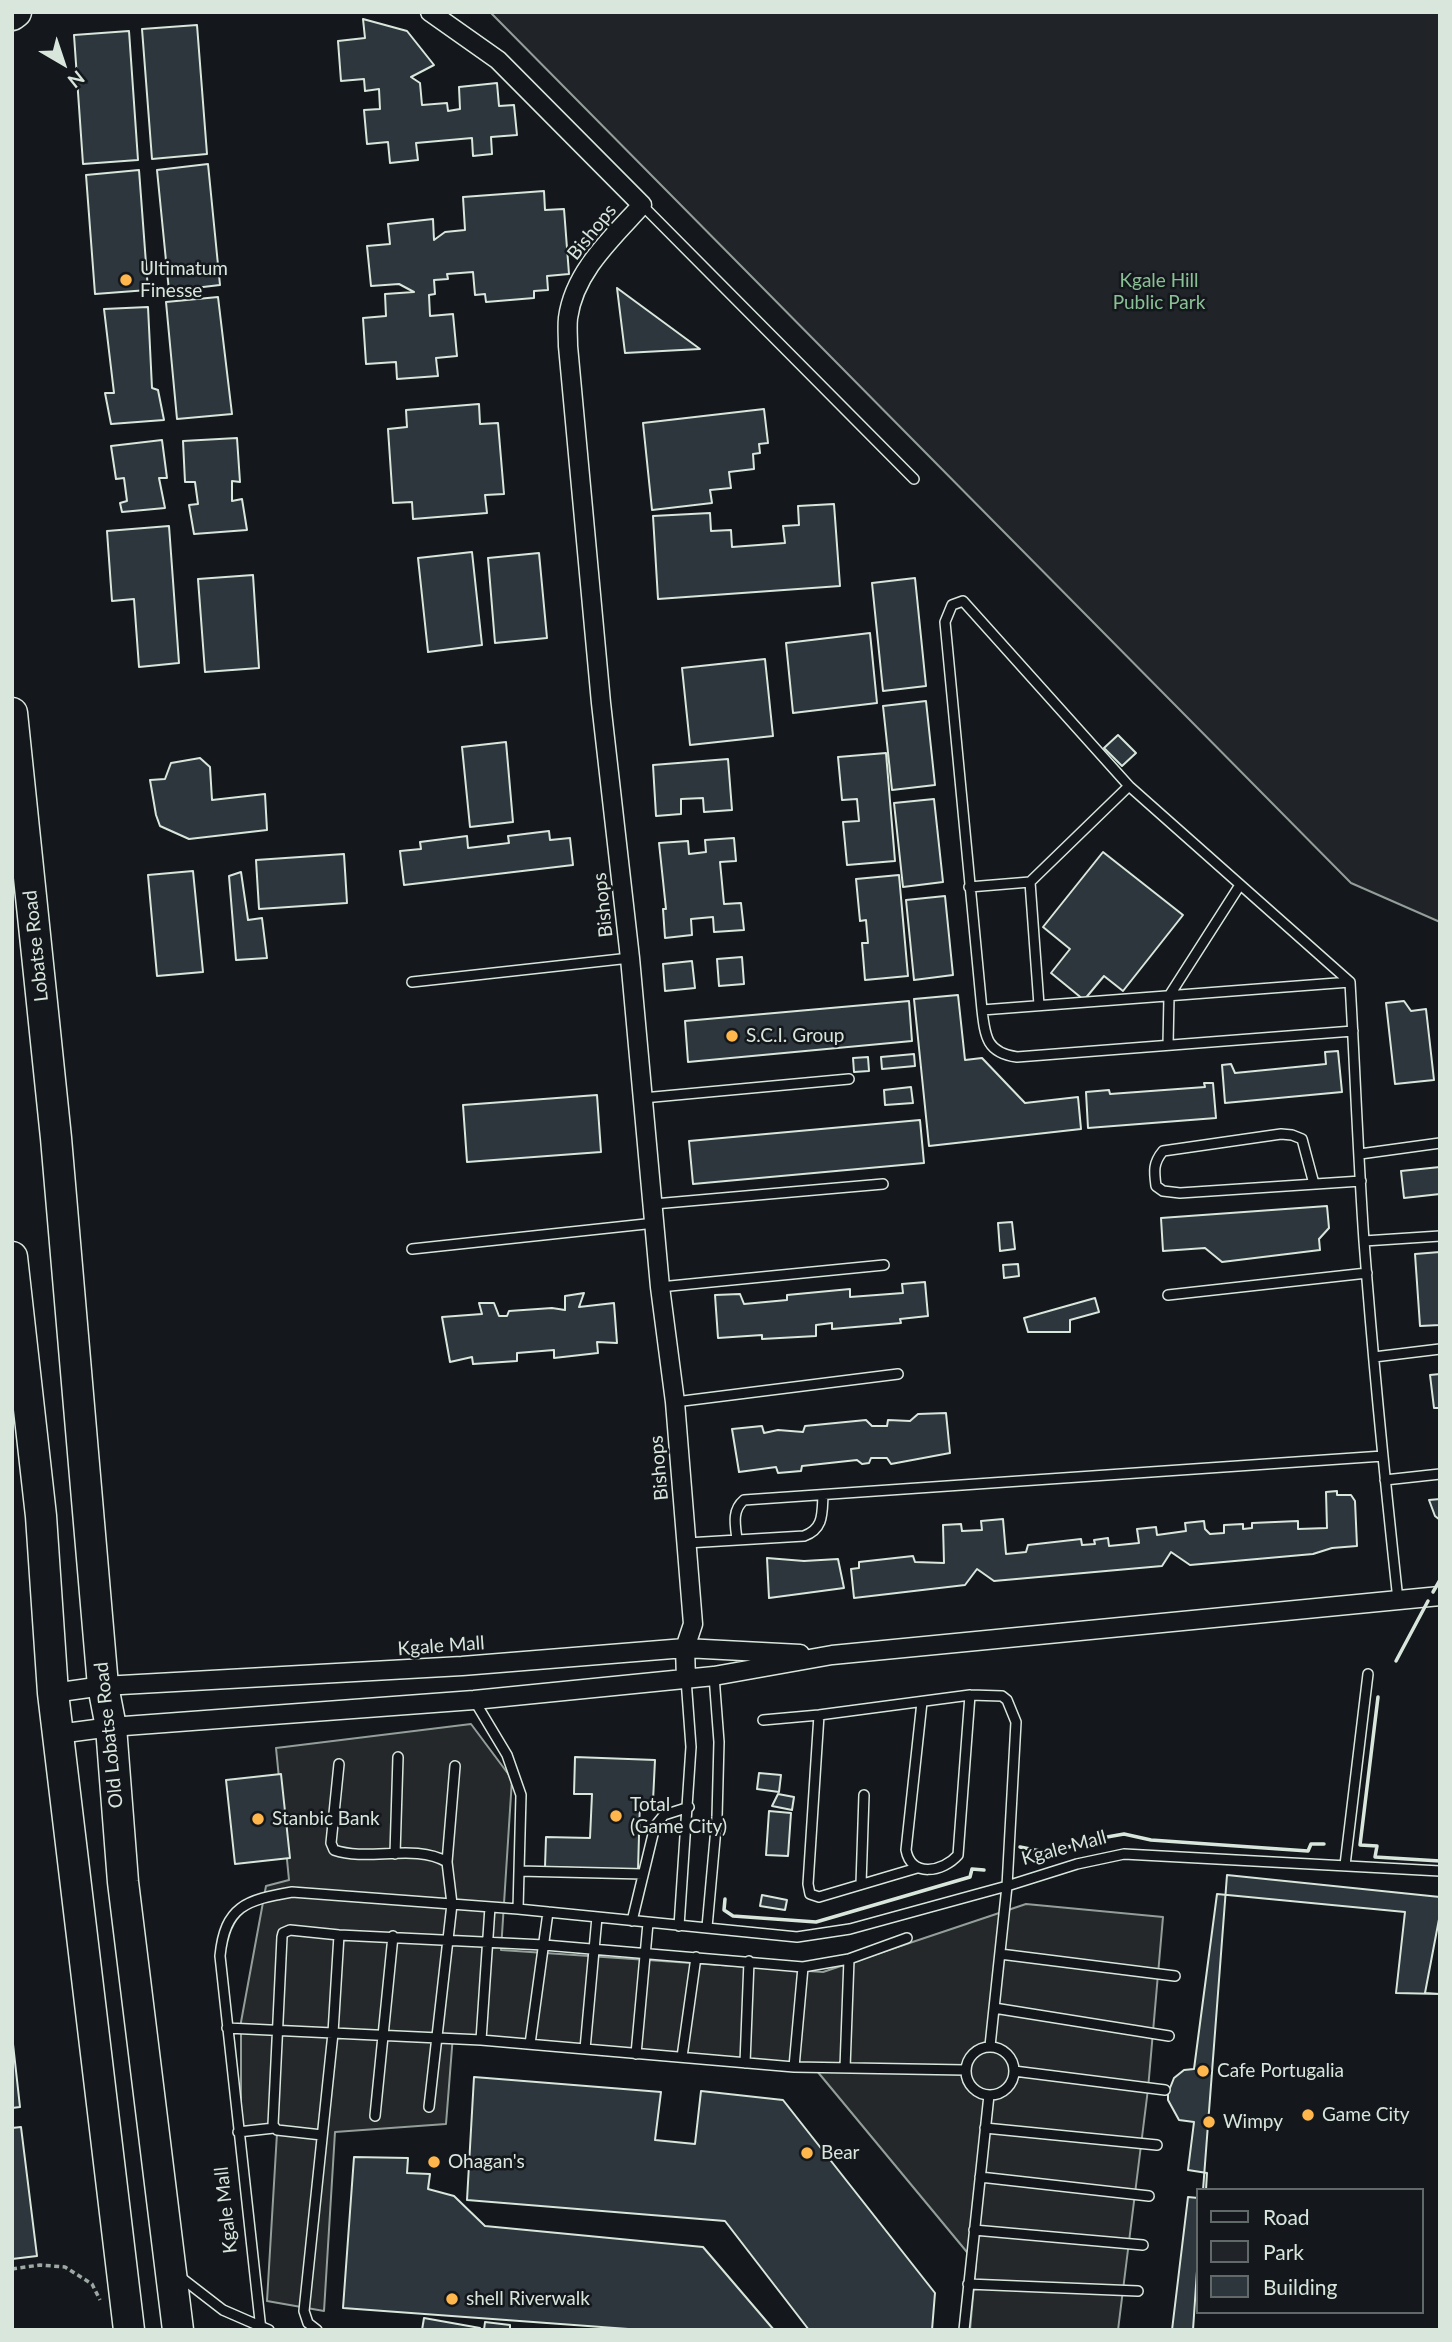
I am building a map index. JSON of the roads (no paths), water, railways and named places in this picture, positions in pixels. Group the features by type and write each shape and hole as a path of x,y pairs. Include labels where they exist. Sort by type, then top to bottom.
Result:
{"highway":[{"name":"Lobatse Road","path":"12,713 56,1138"},
{"name":"Old Lobatse Road","path":"56,1138 103,1686 111,1727 123,1882 173,2271 178,2330"},
{"path":"12,1256 41,1516 53,1693 129,2330"}],"street":[{"path":"430,12 498,60 642,205"},
{"name":"Bishops","path":"642,205 592,262 578,285 568,318 601,703 630,958 660,1287 675,1402 693,1624 685,1648"},
{"name":"Kgale Mall","path":"58,1734 111,1727 474,1700 686,1679 832,1656 1440,1596"},
{"name":"Bishops","path":"693,1624 708,1648 714,1676"},
{"path":"685,1648 686,1679"},
{"name":"Kgale Mall","path":"53,1693 103,1686 462,1666 685,1648 832,1656"}],"lane":[{"path":"642,205 914,479"},
{"path":"1353,1031 1017,1056 1001,1054 990,1044 984,1029 945,622 953,606 963,601 1129,786 1350,982 1353,1031 1360,1154 1364,1241 1398,1600"},
{"path":"970,887 1030,882 1129,786"},
{"path":"1030,882 1039,1005"},
{"path":"1168,1045 1168,996 1240,885"},
{"path":"412,982 630,958"},
{"path":"982,1010 1350,982"},
{"path":"643,1098 849,1079"},
{"path":"1314,1184 1302,1139 1281,1133 1163,1151 1156,1159 1154,1167 1156,1186 1163,1191 1180,1193 1361,1181"},
{"path":"1360,1154 1440,1143"},
{"path":"654,1204 883,1184"},
{"path":"412,1249 655,1223"},
{"path":"1364,1241 1440,1236"},
{"path":"660,1287 884,1265"},
{"path":"1168,1296 1367,1273"},
{"path":"1374,1357 1440,1349"},
{"path":"675,1402 898,1374"},
{"path":"737,1539 735,1518 738,1506 744,1500 1383,1456"},
{"path":"1385,1480 1440,1474"},
{"path":"687,1543 804,1536 813,1533 821,1524 823,1495"},
{"path":"1345,1866 1368,1674"},
{"path":"707,1927 717,1817 719,1742 714,1676"},
{"path":"679,1926 691,1747 686,1679"},
{"path":"922,1702 906,1850 908,1860 923,1870 947,1864 958,1855 970,1695"},
{"path":"763,1720 970,1695 1002,1696 1007,1700 1016,1722 1007,1886 990,2046"},
{"path":"474,1700 507,1755 521,1795 517,1909"},
{"path":"819,1715 808,1884 810,1894 818,1897 917,1868"},
{"path":"395,1854 398,1757"},
{"path":"339,1763 331,1846 337,1852 431,1856 447,1863"},
{"path":"429,2107 452,1904 447,1863 455,1766"},
{"path":"861,1884 864,1795"},
{"path":"632,1921 655,1826 664,1815 688,1807"},
{"name":"Kgale Mall","path":"263,2329 238,2132 220,1956 222,1934 236,1911 255,1898 292,1892 517,1909 797,1937 850,1929 1077,1864 1124,1854 1440,1871"},
{"path":"519,1871 643,1874"},
{"path":"481,2040 490,1907"},
{"path":"530,2045 548,1912"},
{"path":"585,2049 597,1917"},
{"path":"636,2054 648,1923"},
{"path":"274,2128 283,1933 290,1930 339,1935 544,1944 803,1967 849,1959 907,1938"},
{"path":"317,2330 307,2323 304,2311 332,2033 339,1935"},
{"path":"374,2116 393,1936"},
{"path":"1000,1954 1175,1976"},
{"path":"682,2057 696,1956"},
{"path":"845,2068 849,1959"},
{"path":"745,2063 749,1961"},
{"path":"794,2067 803,1967"},
{"path":"994,2008 1169,2036"},
{"path":"227,2028 481,2040 794,2067 965,2070"},
{"path":"990,2046 1007,2053 1013,2062 1014,2071 1007,2088 999,2094 989,2095 972,2088 965,2070 972,2053 990,2046"},
{"path":"1014,2071 1165,2090"},
{"path":"964,2330 989,2095"},
{"path":"238,2132 274,2128 322,2135"},
{"path":"985,2128 1157,2145"},
{"path":"980,2177 1149,2196"},
{"path":"974,2230 1143,2245"},
{"path":"173,2271 215,2305 263,2329"},
{"path":"968,2284 1138,2291"},
{"path":"247,2330 263,2329"}],"place":[{"name":"Ultimatum Finesse","path":"126,280"},
{"name":"S.C.I. Group","path":"732,1036"},
{"name":"Total (Game City)","path":"616,1816"},
{"name":"Stanbic Bank","path":"258,1819"},
{"name":"Cafe Portugalia","path":"1203,2071"},
{"name":"Game City","path":"1308,2115"},
{"name":"Wimpy","path":"1209,2122"},
{"name":"Bear","path":"807,2153"},
{"name":"Ohagan's","path":"434,2162"},
{"name":"shell Riverwalk","path":"452,2299"}],"park label":[{"name":"Kgale Hill Public Park","path":"1159,292"}]}
